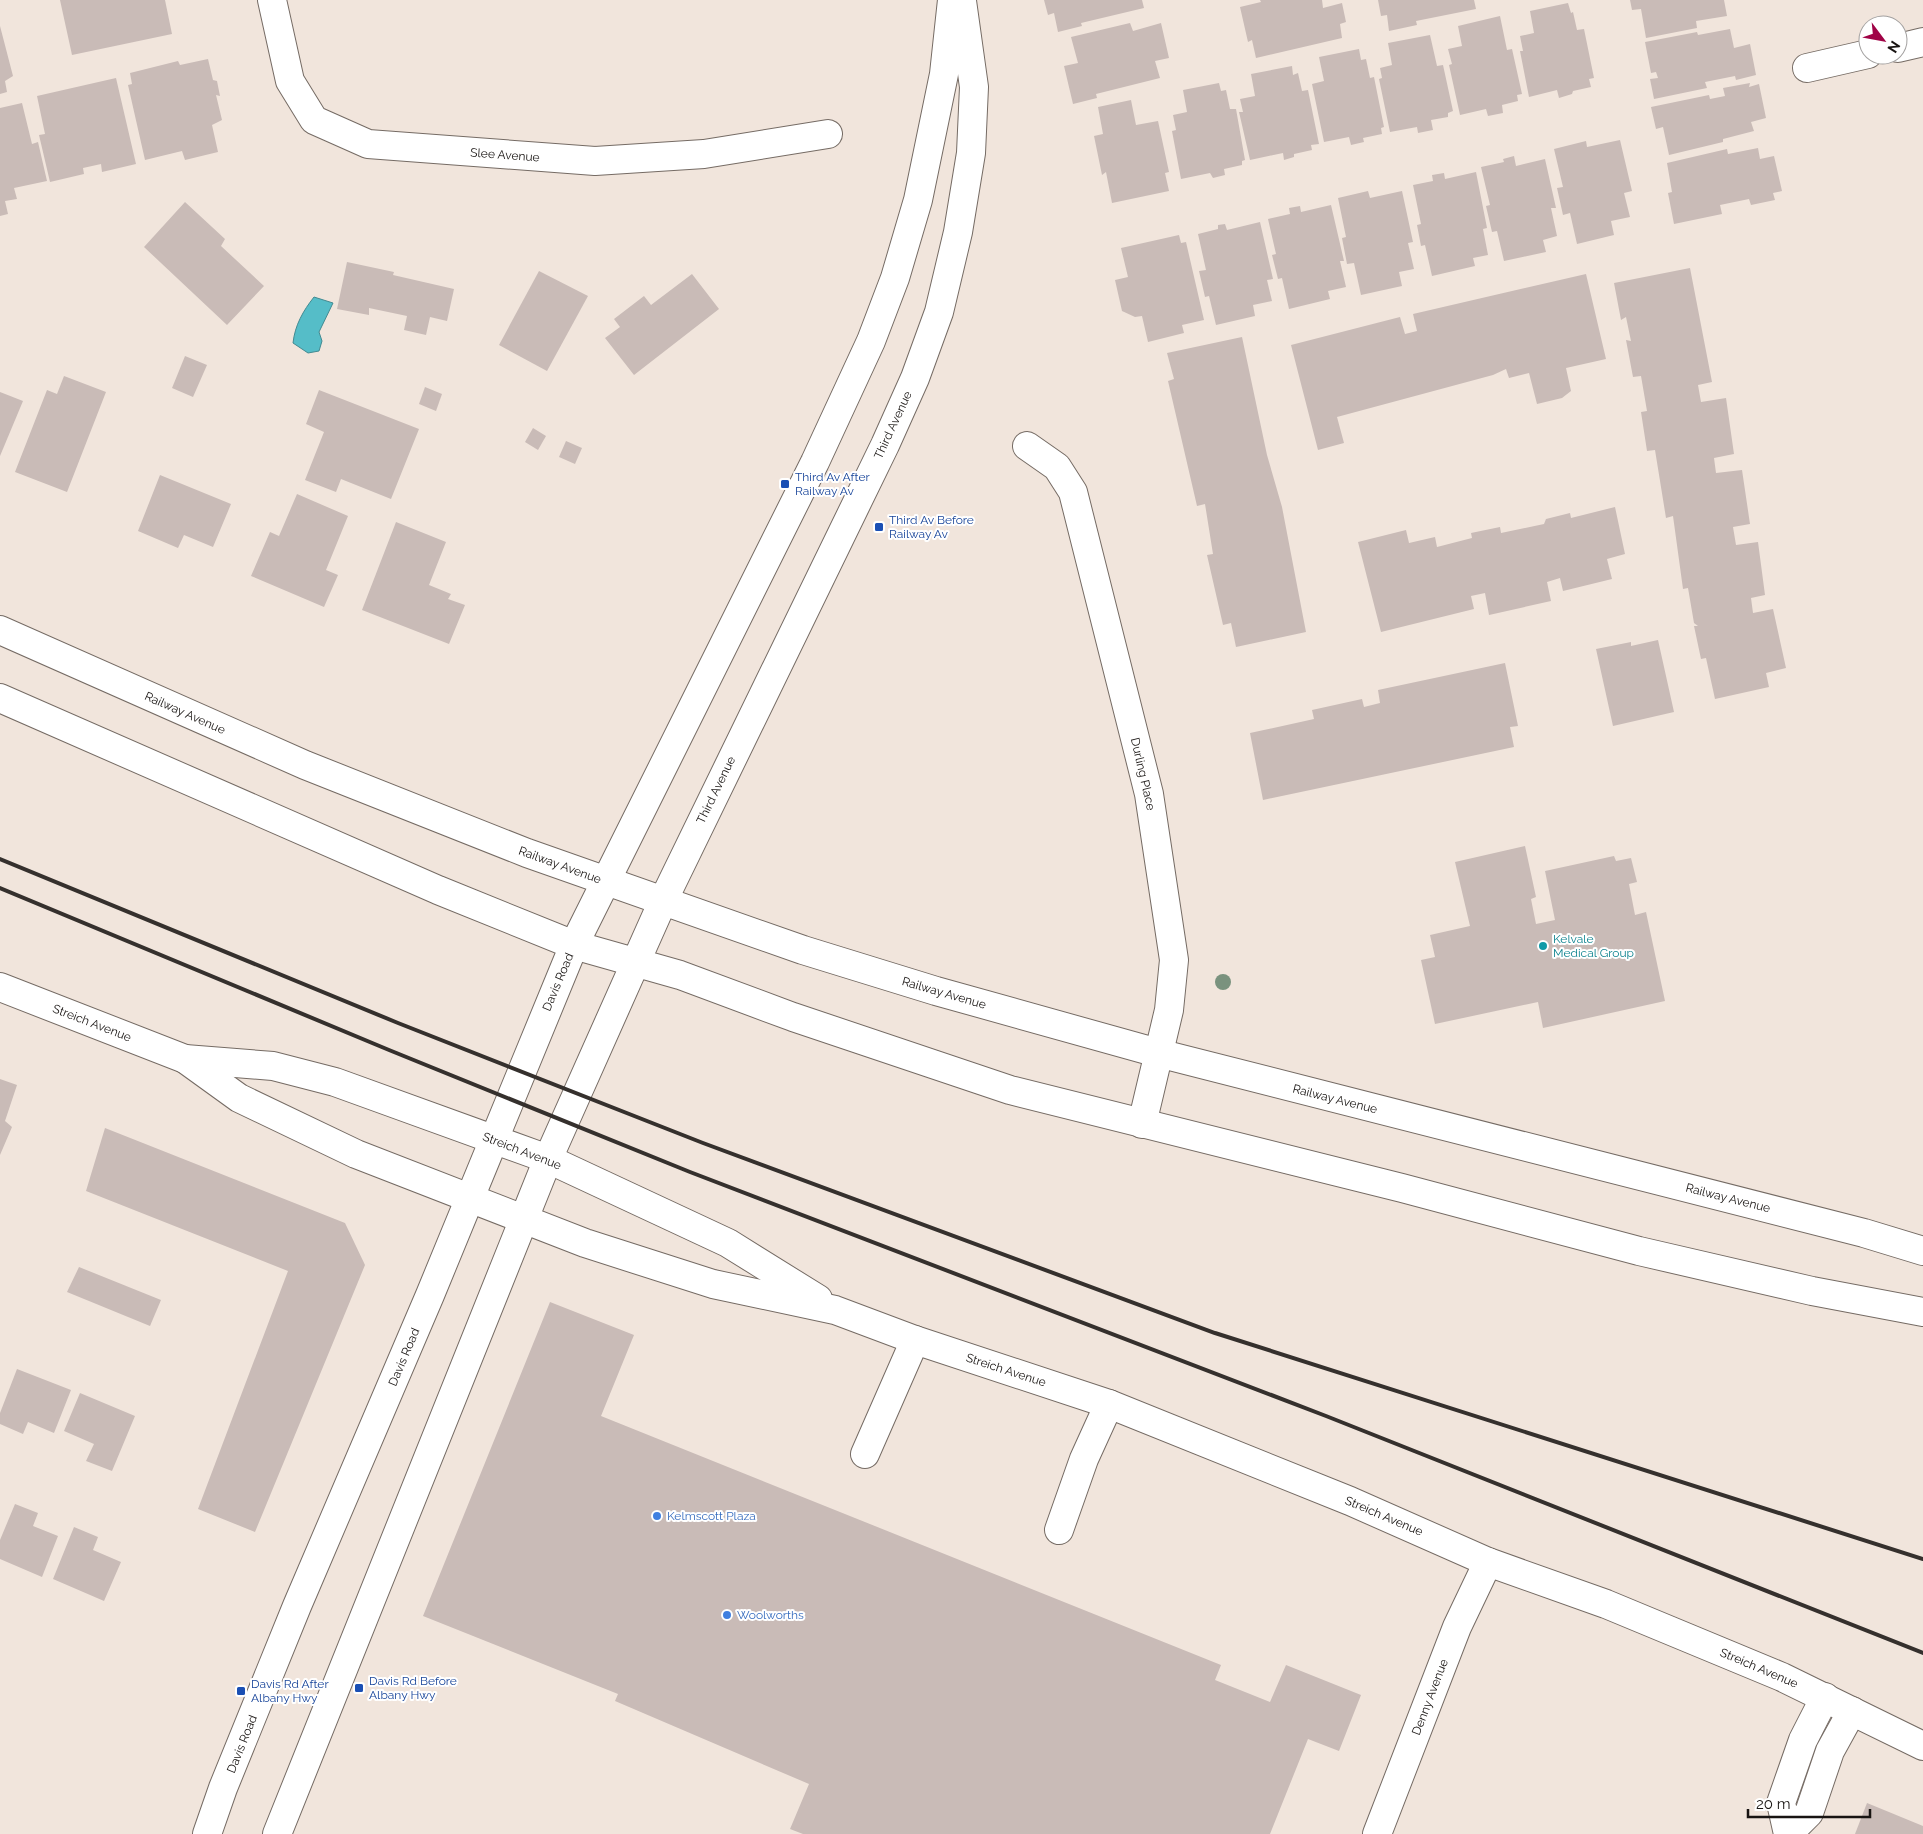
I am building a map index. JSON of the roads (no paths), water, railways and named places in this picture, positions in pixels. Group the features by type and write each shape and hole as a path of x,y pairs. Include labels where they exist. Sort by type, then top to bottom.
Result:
{"main road":[{"name":"Slee Avenue","path":"272,0 290,81 314,120 368,144 595,161 704,154 828,134"},
{"path":"604,881 815,462 871,341 895,278 918,200 944,74 952,0"},
{"name":"Third Avenue","path":"663,901 885,445 915,378 939,312 958,232 971,153 974,87 962,0"},
{"path":"1908,46 1923,42"},
{"path":"1807,68 1858,56"},
{"name":"Durling Place","path":"1027,446 1057,467 1073,492 1149,794 1174,960 1170,1010 1142,1124"},
{"name":"Railway Avenue","path":"0,630 305,765 527,853 803,950 907,982 1158,1053 1864,1233 1923,1251"},
{"path":"0,698 438,890 574,945 680,975 792,1017 1010,1090 1402,1188 1638,1251 1812,1291 1923,1312"},
{"name":"Davis Road","path":"207,1834 223,1788 297,1606 435,1284 492,1140 574,945 604,881"},
{"path":"277,1834 523,1219 663,901"},
{"name":"Streich Avenue","path":"0,987 185,1058 239,1098 356,1154 470,1196 585,1243 712,1284 835,1310 915,1340 1109,1404 1350,1501 1488,1562 1606,1604 1825,1697 1923,1746"},
{"name":"Streich Avenue","path":"185,1058 273,1066 335,1082 548,1159 728,1243 835,1310"},
{"path":"865,1454 915,1340"},
{"path":"1059,1530 1084,1459 1109,1404"},
{"name":"Denny Avenue","path":"1377,1834 1457,1627 1488,1562"},
{"path":"1825,1697 1803,1740 1781,1803 1788,1834 1809,1813 1830,1750 1852,1710"}],"water":[{"path":"314,297 333,303 319,332 322,341 319,351 308,353 293,343 300,318"}],"railway":[{"path":"0,859 398,1023 703,1143 1215,1333 1923,1559"},
{"path":"0,888 389,1050 690,1172 1326,1416 1923,1653"}],"place":[{"name":"Third Av After Railway Av","path":"785,484"},
{"name":"Third Av Before Railway Av","path":"879,527"},
{"name":"Kelvale Medical Group","path":"1543,946"},
{"name":"Kelmscott Plaza","path":"657,1516"},
{"name":"Woolworths","path":"727,1615"},
{"name":"Davis Rd Before Albany Hwy","path":"359,1688"},
{"name":"Davis Rd After Albany Hwy","path":"241,1691"}]}
